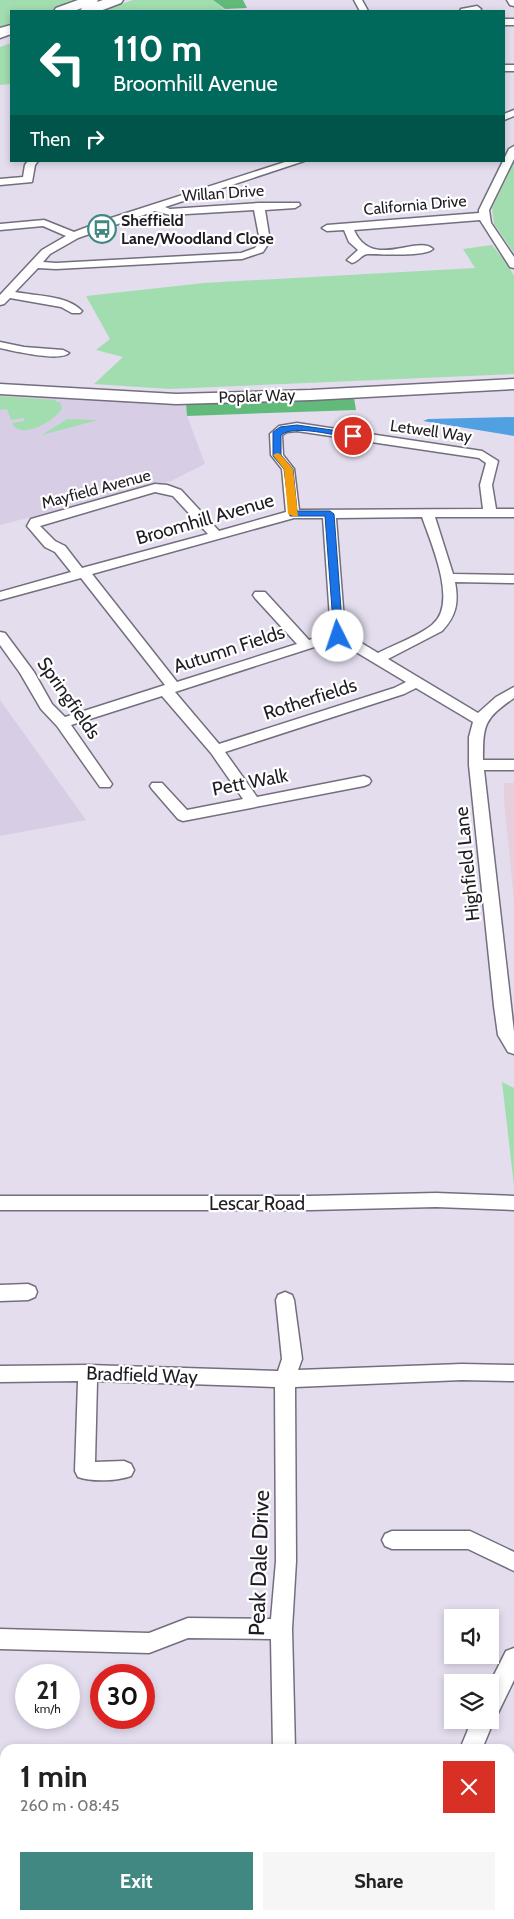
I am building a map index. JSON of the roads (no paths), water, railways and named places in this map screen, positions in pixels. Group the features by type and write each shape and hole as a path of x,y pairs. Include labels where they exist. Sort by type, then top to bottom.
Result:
{"highway":[{"path":"63,10 91,0"},
{"path":"90,10 116,0"}],"main road":[{"name":"Poplar Way","path":"0,389 176,399 311,395 514,384"}],"street":[{"path":"470,10 477,9"},
{"path":"514,149 484,210 486,223 514,265"},
{"path":"0,182 28,180 30,165 32,162"},
{"path":"4,298 33,264 46,252 74,236 296,162"},
{"name":"Willan Drive","path":"155,208 170,212 295,205"},
{"path":"33,264 56,266 242,256 259,250 265,241 259,206"},
{"name":"California Drive","path":"327,228 484,216"},
{"path":"0,227 44,223 74,236"},
{"name":"California Drive","path":"348,227 354,242 365,249"},
{"path":"352,260 365,249 393,253 428,249"},
{"path":"4,298 64,304 76,311"},
{"path":"0,345 24,350 63,353"},
{"name":"Letwell Way","path":"293,514 288,469 277,456 276,434 283,429 297,427 482,455 492,461 486,493 490,513"},
{"name":"Mayfield Avenue","path":"81,573 60,549 50,544 33,526 36,522 156,488 177,493 216,535"},
{"path":"377,659 436,628 443,622 450,608 447,578 427,513"},
{"name":"Broomhill Avenue","path":"0,596 293,514 514,513"},
{"path":"330,514 338,636 479,720 487,710 514,691"},
{"path":"81,573 171,689 253,802"},
{"path":"447,578 514,579"},
{"path":"260,595 307,646"},
{"name":"Springfields","path":"0,636 27,672 46,706 62,723 106,784"},
{"name":"Autumn Fields","path":"62,723 338,636"},
{"name":"Rotherfields","path":"216,750 398,691 414,683"},
{"name":"Highfield Lane","path":"479,720 476,735 476,765 502,1006 506,1035 514,1048"},
{"path":"476,765 514,764"},
{"name":"Pett Walk","path":"157,786 184,816 364,781"},
{"name":"Lescar Road","path":"0,1202 310,1203 436,1200 514,1203"},
{"path":"0,1293 28,1292"},
{"path":"284,1300 292,1359 285,1379"},
{"name":"Bradfield Way","path":"0,1374 88,1373 285,1379 462,1372 514,1373"},
{"path":"88,1373 85,1470 124,1470"},
{"name":"Peak Dale Drive","path":"284,1744 281,1629 286,1561 285,1379"},
{"path":"392,1540 470,1540 514,1562"},
{"path":"0,1639 149,1643 188,1628 281,1629"},
{"path":"499,1688 514,1658"},
{"path":"472,1744 479,1729"}],"water":[{"path":"514,417 514,436 423,421 428,419"}],"place":[{"name":"Sheffield Lane/Woodland Close","path":"102,229"}]}
